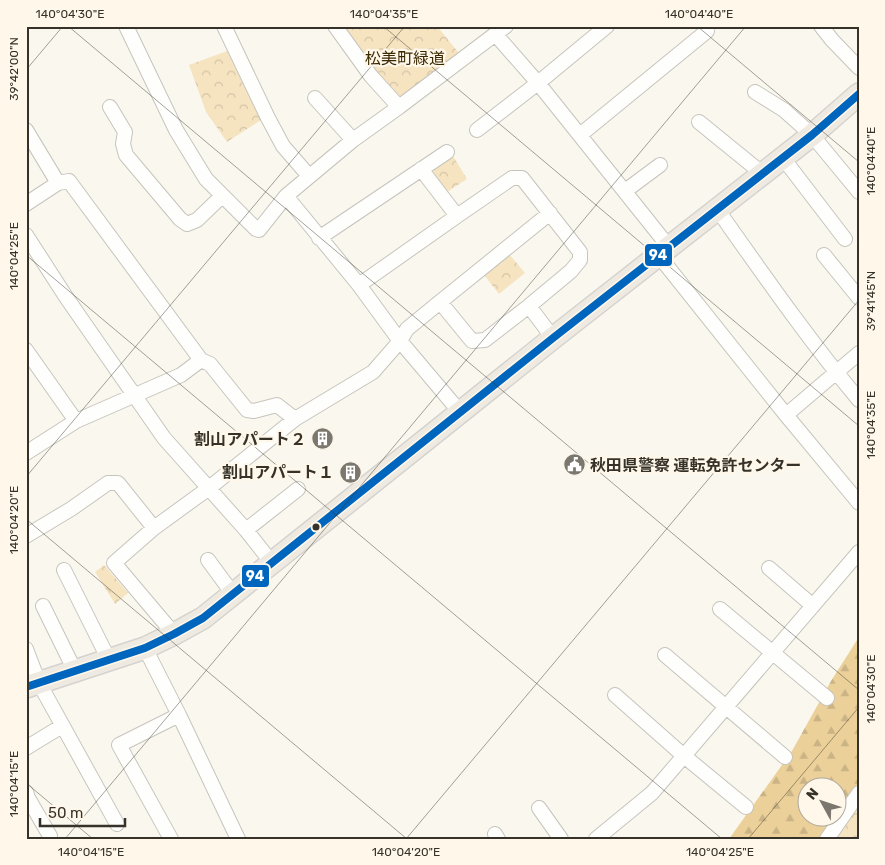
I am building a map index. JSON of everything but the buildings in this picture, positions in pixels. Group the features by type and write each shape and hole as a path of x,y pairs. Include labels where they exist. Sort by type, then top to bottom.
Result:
{"main road":[{"path":"32,685 145,648 203,618 553,338 857,99"}],"street":[{"path":"126,26 176,130 206,179 256,230 259,230 286,196 353,140 501,30 538,83 625,191 664,252 786,415 859,503"},
{"path":"224,26 268,118 284,146 310,176"},
{"path":"335,26 371,76 399,107"},
{"path":"477,130 607,26"},
{"path":"821,26 859,68"},
{"path":"580,134 707,32"},
{"path":"755,92 784,110 812,135 859,192"},
{"path":"315,98 353,140"},
{"path":"110,107 125,132 123,144 126,155 180,219 188,224 197,220 222,196"},
{"path":"699,122 763,174"},
{"path":"26,130 58,183"},
{"path":"319,238 447,152"},
{"path":"784,158 846,239"},
{"path":"625,191 660,165"},
{"path":"422,169 457,216"},
{"path":"358,285 512,178 522,178 580,252 580,260 571,271 485,340 472,341 440,302"},
{"path":"26,204 58,183 69,181 201,360 210,364 247,410 254,411 277,405 295,419"},
{"path":"286,196 358,285 400,341 460,412"},
{"path":"717,209 782,301 835,372 859,400"},
{"path":"174,634 114,564 154,528 209,488 295,419 373,372 400,341 407,329 550,213"},
{"path":"26,235 164,438 272,562"},
{"path":"824,255 859,298"},
{"path":"529,306 553,338"},
{"path":"26,350 76,421"},
{"path":"786,415 859,353"},
{"path":"26,453 76,421 181,375 201,360"},
{"path":"26,536 71,509 108,483 118,483 154,528"},
{"path":"246,530 298,489"},
{"path":"596,839 652,793 859,552"},
{"path":"208,560 233,594"},
{"path":"769,568 813,606"},
{"path":"64,570 109,660"},
{"path":"43,606 75,671"},
{"path":"720,609 827,698"},
{"path":"145,648 179,715 232,837"},
{"path":"26,649 32,685 62,726 117,824"},
{"path":"665,655 784,757"},
{"path":"615,695 684,756 746,807"},
{"path":"171,839 119,745 179,715"},
{"path":"26,748 62,726"},
{"path":"26,792 50,836"},
{"path":"826,839 859,793"},
{"path":"538,808 561,839"}],"green space":[{"name":"松美町緑道","path":"340,26 437,26 462,57 400,103"},
{"path":"227,51 261,120 227,142 206,112 189,65"},
{"path":"453,156 467,179 444,194 433,176 434,168"},
{"path":"509,254 525,273 499,294 484,275"},
{"path":"104,565 128,593 115,604 95,572"},
{"path":"859,637 859,783 848,798 848,778 798,778 798,828 826,828 818,839 729,839 792,751 831,681"},
{"path":"859,804 859,839 833,839 841,828 848,828 848,819"}],"transit line":[{"name":"94","path":"26,687 145,648 203,618 553,338 812,135 859,94"}],"place":[{"name":"割山アパート２","path":"322,439"},
{"name":"秋田県警察 運転免許センター","path":"574,465"},
{"name":"割山アパート１","path":"350,472"}]}
